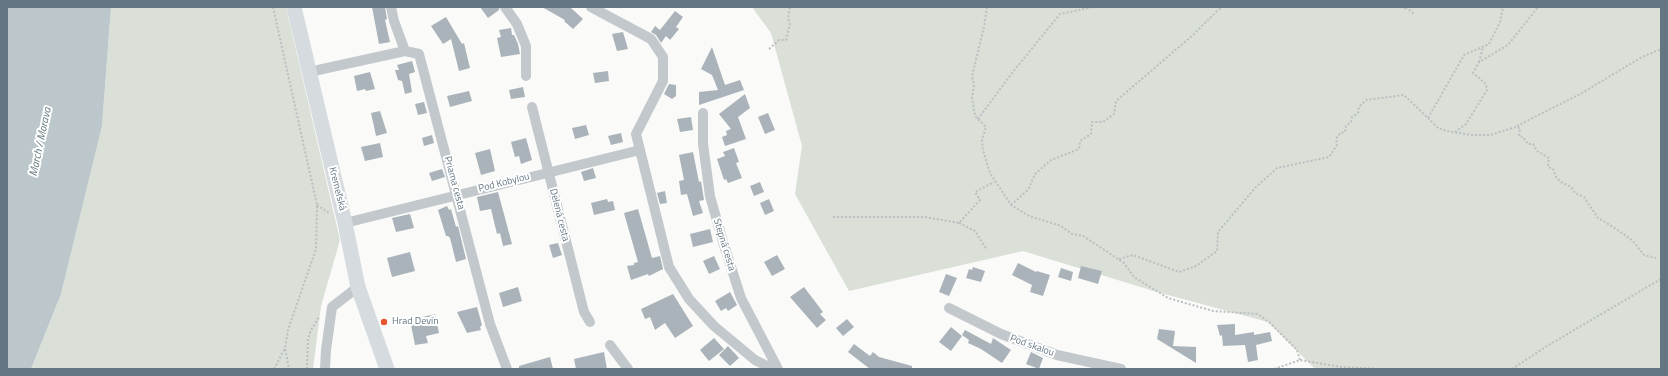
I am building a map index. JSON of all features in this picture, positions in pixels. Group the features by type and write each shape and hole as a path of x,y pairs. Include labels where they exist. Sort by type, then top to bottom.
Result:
{"street":[{"name":"Kremeľská","path":"294,7 345,223 358,286 387,369"},
{"path":"309,72 405,51 394,21 392,7"},
{"path":"505,7 517,24 526,46 526,76"},
{"path":"591,7 650,39 663,57 663,81 636,134 669,267 689,299 714,326 755,360 773,369"},
{"name":"Priama cesta","path":"405,51 419,54 490,324 507,369"},
{"name":"Delená cesta","path":"532,107 584,312 590,322"},
{"name":"Stepná cesta","path":"703,113 703,144 710,196 723,242 741,298 778,369"},
{"name":"Pod Kobylou","path":"345,223 640,150"},
{"path":"325,369 332,308 358,286"},
{"name":"Pod skalou","path":"949,308 1002,334 1057,355 1121,369"},
{"path":"610,345 628,369"}],"path":[{"path":"273,7 316,205 316,248 288,330 285,348 274,369"},
{"path":"769,49 779,40 786,40 790,24 788,18 790,7"},
{"path":"987,7 984,27 972,76 974,85 972,98 975,116 986,127 982,140 982,150 990,173 994,182 1012,205 1029,216 1061,226 1072,234 1083,236 1124,263 1134,277 1168,298 1213,311 1258,314 1270,323 1297,350 1300,360"},
{"path":"978,119 1012,72 1060,14 1092,7"},
{"path":"1012,205 1028,190 1035,174 1051,160 1078,149 1080,141 1091,134 1092,122 1102,122 1114,114 1116,101 1193,35 1223,7"},
{"path":"1400,7 1407,8 1414,14"},
{"path":"1428,118 1464,56 1489,44 1500,22 1503,7"},
{"path":"1479,62 1508,45 1538,7"},
{"path":"1455,132 1466,124 1487,90 1486,84 1473,73 1479,62 1483,47"},
{"path":"1118,260 1133,255 1179,272 1196,266 1217,251 1218,232 1255,188 1277,168 1330,157 1337,145 1336,139 1340,134 1345,132 1346,126 1351,122 1352,117 1358,112 1359,107 1366,100 1404,95 1438,128 1471,135 1490,135 1516,127 1582,93 1642,57 1661,49"},
{"path":"1516,127 1520,128 1519,136 1523,137 1528,144 1533,144 1537,151 1549,158 1548,167 1553,169 1556,178 1571,187 1575,193 1584,197 1598,218 1632,240 1644,255 1656,258"},
{"path":"959,222 980,200 975,192 994,182"},
{"path":"833,217 925,217 959,222 975,231 987,250"},
{"path":"1512,369 1547,346 1661,279"},
{"path":"306,369 308,338 311,330 322,314 332,308"},
{"path":"285,348 289,369"},
{"path":"1274,369 1300,360 1341,367 1382,369"}],"shaded area":[{"path":"111,7 286,7 340,240 321,306 313,369 31,369 61,294 102,126"},
{"path":"752,7 1661,7 1661,369 1315,369 1268,322 1157,292 1023,251 849,291 795,194 802,146 771,33"}],"water":[{"name":"March / Morava","path":"7,7 111,7 102,126 61,294 31,369 7,369"}],"building":[{"path":"372,7 385,7 387,19 385,20 390,42 379,44"},
{"path":"480,7 499,7 499,10 488,18"},
{"path":"542,7 570,7 583,19 573,29 564,21 565,20"},
{"path":"675,11 683,17 676,27 679,29 670,40 666,36 661,43 656,35 651,32 655,26 660,30"},
{"path":"446,17 462,44 464,43 470,68 459,71 451,39 443,44 431,26"},
{"path":"511,28 512,35 514,35 518,44 520,54 501,57 497,38 501,37 499,30"},
{"path":"623,32 628,49 617,51 612,34"},
{"path":"712,47 725,85 740,80 744,90 699,105 699,92 718,90 712,75 701,69"},
{"path":"412,61 415,72 409,74 412,92 405,94 402,81 398,80 395,70 399,70 397,65"},
{"path":"608,71 609,81 595,83 593,73"},
{"path":"370,72 375,89 357,91 354,76"},
{"path":"669,84 676,85 676,96 672,99 664,94"},
{"path":"523,87 525,97 511,99 509,90"},
{"path":"469,91 472,101 450,107 447,96"},
{"path":"745,94 750,108 738,117 746,139 725,146 722,137 727,135 726,131 731,129 719,114"},
{"path":"424,102 427,113 418,115 415,104"},
{"path":"380,111 387,133 376,136 371,113"},
{"path":"768,113 775,130 765,134 758,117"},
{"path":"691,117 693,130 680,132 677,119"},
{"path":"586,125 589,135 575,139 572,128"},
{"path":"621,133 623,142 611,145 608,136"},
{"path":"432,135 434,143 424,146 422,138"},
{"path":"526,138 532,160 521,164 519,156 515,157 511,142"},
{"path":"380,143 383,157 365,161 361,147"},
{"path":"734,148 739,162 736,163 742,178 728,183 726,179 724,180 717,159 725,156 723,152"},
{"path":"490,149 495,171 481,175 475,153"},
{"path":"693,152 699,182 701,181 704,200 699,201 703,213 693,216 687,194 681,195 679,181 684,180 679,155"},
{"path":"593,168 596,178 584,181 581,172"},
{"path":"442,169 445,177 432,181 429,173"},
{"path":"760,182 764,192 754,196 750,186"},
{"path":"665,191 667,203 660,204 657,193"},
{"path":"498,192 512,244 503,246 500,233 497,234 491,209 480,211 477,197"},
{"path":"607,199 608,202 613,201 615,210 594,215 591,203"},
{"path":"769,199 774,211 765,215 760,203"},
{"path":"447,206 449,210 451,209 456,227 458,226 466,259 456,262 450,238 446,236 438,210"},
{"path":"638,209 652,258 660,256 663,269 649,276 648,274 631,280 627,266 634,265 634,263 638,262 624,213"},
{"path":"410,214 414,228 396,232 392,218"},
{"path":"710,229 713,242 693,247 690,234"},
{"path":"558,243 562,255 553,258 549,245"},
{"path":"410,252 415,271 392,277 387,258"},
{"path":"777,255 785,269 772,276 764,262"},
{"path":"714,256 720,269 709,274 703,261"},
{"path":"1018,263 1036,272 1050,275 1043,296 1030,292 1032,285 1012,275"},
{"path":"1081,266 1102,271 1098,284 1078,278"},
{"path":"973,267 985,271 981,282 966,278 969,269 972,270"},
{"path":"1061,268 1073,272 1071,281 1058,277"},
{"path":"946,274 957,278 949,296 939,292"},
{"path":"518,287 522,301 503,307 499,293"},
{"path":"804,287 823,312 820,314 826,320 817,328 790,297"},
{"path":"730,292 737,305 728,311 726,308 721,311 715,301"},
{"path":"673,294 693,326 675,338 665,323 655,330 650,317 645,319 641,309"},
{"path":"477,307 482,325 480,327 481,330 467,333 457,312"},
{"path":"435,314 439,333 426,336 428,343 415,345 410,320"},
{"path":"847,319 854,327 843,336 836,328"},
{"path":"1235,324 1235,335 1254,332 1254,335 1270,332 1272,341 1256,345 1258,360 1248,362 1245,345 1223,346 1222,335 1220,336 1217,325"},
{"path":"951,327 962,336 951,351 939,342"},
{"path":"1159,329 1175,331 1173,346 1196,347 1196,363 1157,339"},
{"path":"965,330 991,344 993,338 1011,350 1002,363 981,349 968,343 969,340 962,335"},
{"path":"714,338 724,349 709,361 700,350"},
{"path":"854,344 870,356 873,352 879,357 912,366 912,369 870,369 848,352"},
{"path":"728,346 739,358 730,366 719,355"},
{"path":"604,352 607,369 576,369 574,359"},
{"path":"1031,352 1043,358 1039,369 1026,364"},
{"path":"550,357 553,369 519,369 519,366"}],"place":[{"name":"Hrad Devín","path":"384,322"}]}
